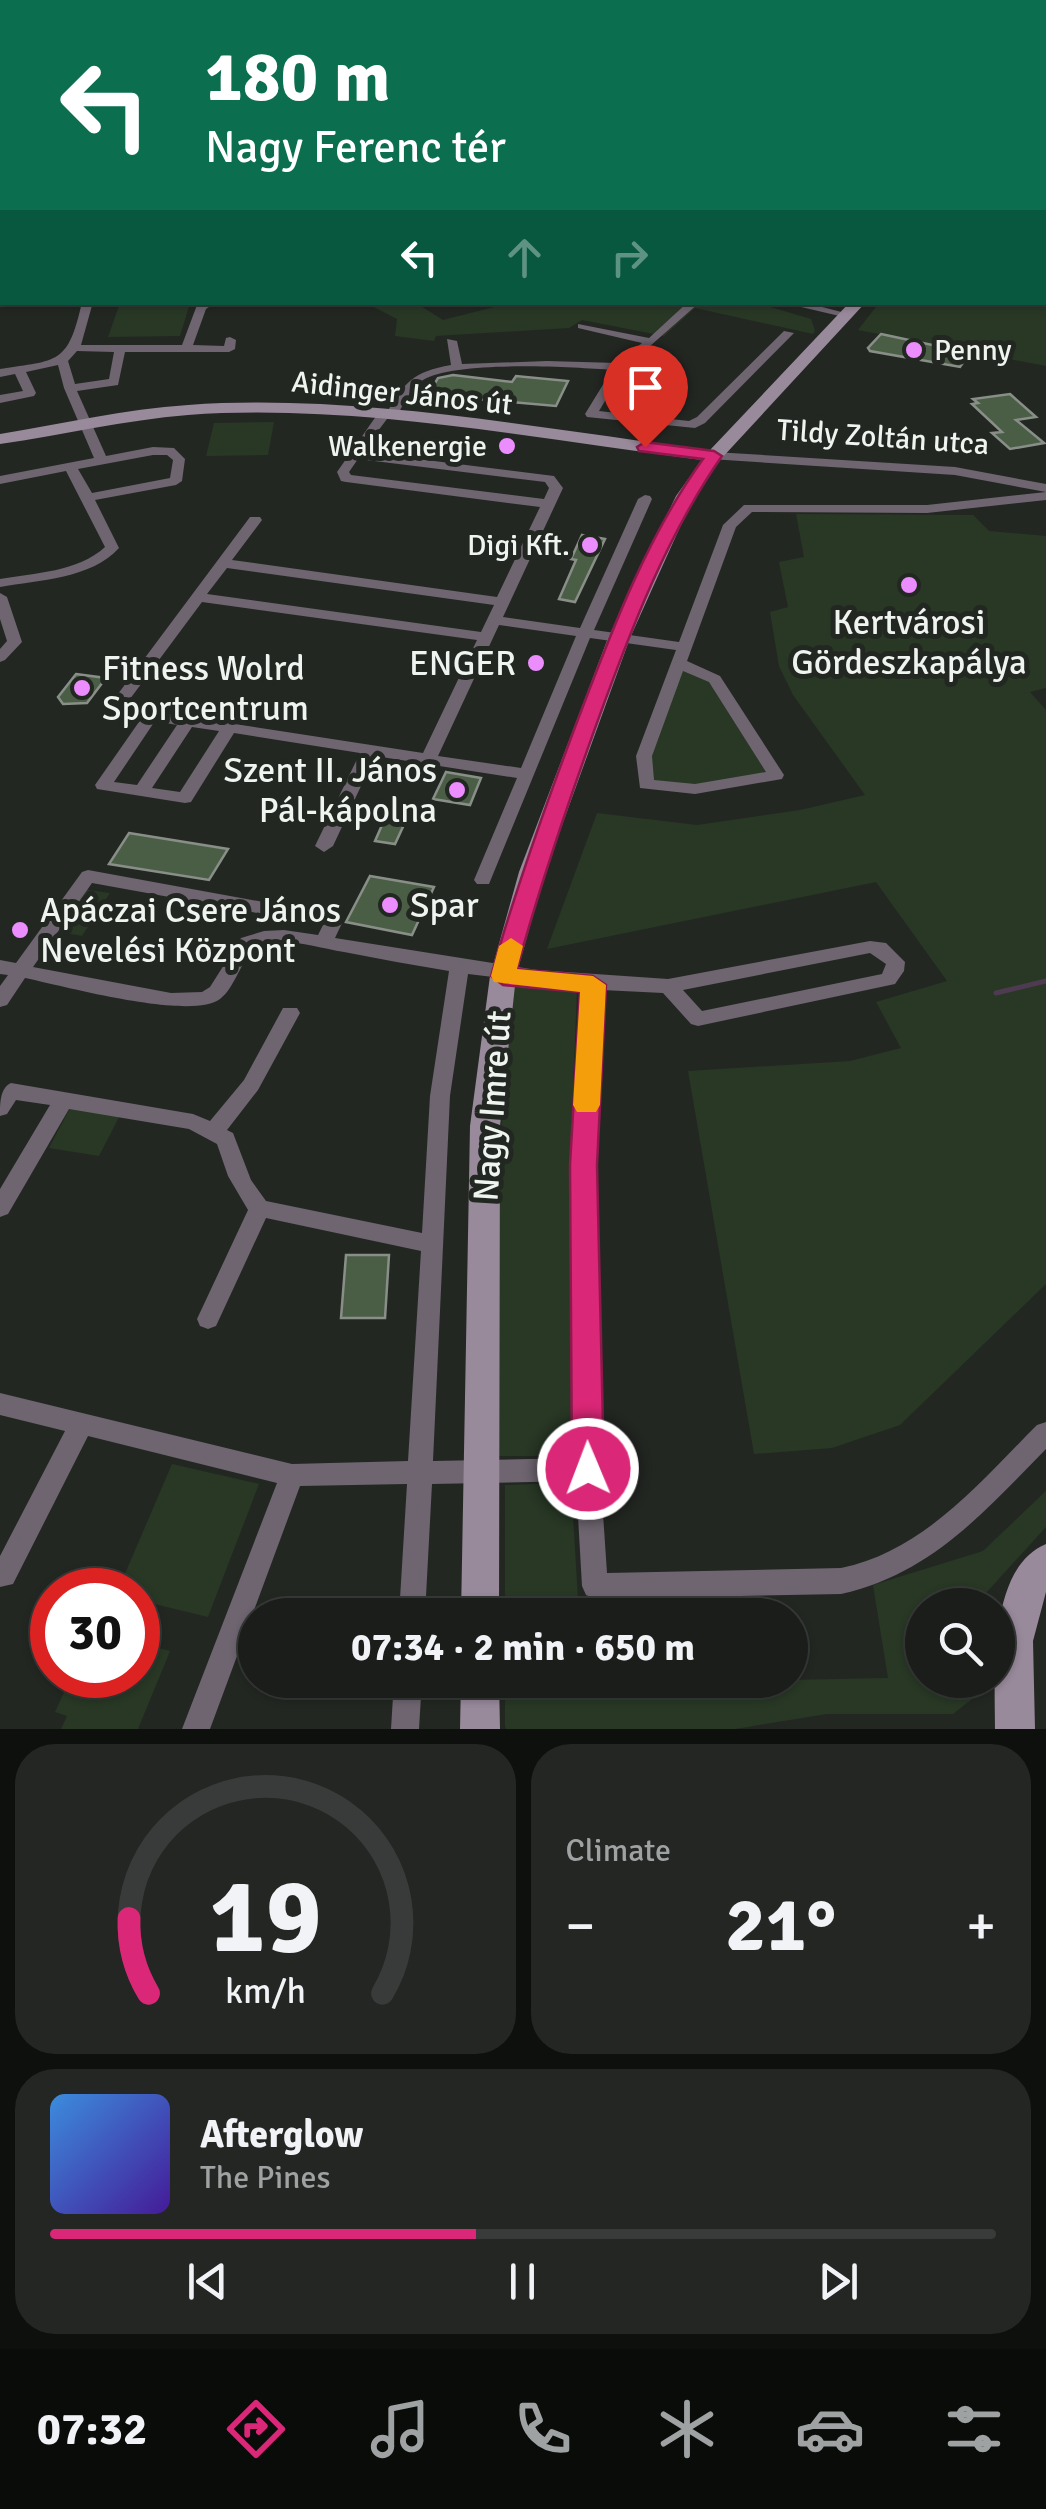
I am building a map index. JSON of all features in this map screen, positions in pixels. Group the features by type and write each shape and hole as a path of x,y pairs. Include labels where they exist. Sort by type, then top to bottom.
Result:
{"street":[{"path":"0,372 63,362 77,348 87,305"},
{"path":"186,349 200,307 204,305"},
{"path":"692,305 620,367 591,414 691,425 701,420 788,333"},
{"path":"790,305 816,317 828,338"},
{"path":"818,305 853,308"},
{"name":"Nagy Imre út","path":"480,1598 485,1126 503,976 532,872 618,638 705,467 853,308"},
{"path":"582,326 651,342"},
{"path":"77,348 228,349 230,340"},
{"path":"451,342 457,368"},
{"path":"70,388 114,382 120,348"},
{"path":"63,362 70,388 102,460"},
{"path":"549,504 346,478 343,472 418,378 457,368 573,363 620,367"},
{"path":"0,399 30,394 19,369"},
{"path":"605,392 589,390 605,392"},
{"name":"Aidinger János út","path":"0,439 85,424 229,407 387,416 645,447 705,467"},
{"path":"0,480 153,451 176,454 179,460 176,481 88,498"},
{"path":"354,454 549,479 556,488 429,758"},
{"path":"0,583 82,566 108,554 110,538 70,466"},
{"name":"Tildy Zoltán utca","path":"705,467 955,471 1046,488"},
{"name":"Tildy Zoltán utca","path":"681,655 730,526 744,511 927,509 1046,496"},
{"path":"483,880 645,499"},
{"path":"254,520 114,710 525,774"},
{"path":"222,564 500,602"},
{"path":"198,596 484,636"},
{"path":"0,597 15,642 0,657"},
{"path":"492,620 618,638 681,655 715,679 776,775 695,789 646,784 644,756 681,655"},
{"path":"151,716 103,785 185,798 229,728"},
{"path":"142,791 187,722"},
{"path":"324,846 370,749"},
{"path":"0,1000 88,876 334,921 324,942"},
{"path":"0,966 172,1000 205,999 220,988 248,944 264,937 324,942 503,976 593,985 668,986 870,948 880,948 896,962 895,971 888,978 698,1019 668,986"},
{"name":"Nagy Imre út","path":"413,1598 440,1096 459,968"},
{"path":"593,985 584,1165 588,1469 594,1586 841,1580 878,1572 905,1558 964,1515 1046,1433"},
{"path":"215,1130 251,1085 290,1013"},
{"path":"0,1108 11,1090 194,1122 226,1139 234,1169 260,1208 431,1244"},
{"path":"0,1208 64,1100"},
{"path":"208,1319 260,1208"},
{"path":"0,1404 292,1475 588,1469"},
{"path":"0,1574 4,1575 82,1424"},
{"path":"196,1729 292,1475"},
{"path":"1015,1729 1016,1619 1028,1580 1046,1562"},
{"path":"405,1729 407,1698"},
{"path":"480,1698 481,1728"}],"green space":[{"path":"119,305 189,305 180,336 108,337"},
{"path":"370,305 419,305 443,320 502,305 764,305 811,319 815,331 813,334 695,308 664,336 582,320 569,328 436,336 434,341 395,336 397,319"},
{"path":"877,305 1046,305 1046,366 858,330"},
{"path":"274,422 268,455 206,456 214,423"},
{"path":"796,514 973,515 989,531 1046,536 1046,688 1030,692 1046,710 1046,1284 900,1425 832,1448 754,1454 688,1071 850,1061 901,1048 876,1002 947,981 876,882 547,949 597,813 697,825 800,810 865,795 793,695 779,666 770,612 788,607 779,562 804,557"},
{"path":"680,664 714,679 773,775 695,788 648,783 645,756"},
{"path":"83,889 110,893 82,936 55,931"},
{"path":"513,986 577,991 571,1139 578,1456 499,1456 500,1162"},
{"path":"70,1108 119,1117 99,1156 49,1148"},
{"path":"172,1464 259,1484 208,1617 160,1605 160,1568 127,1568"},
{"path":"571,1483 578,1598 505,1598 505,1485"},
{"path":"1046,1491 1046,1527 991,1588 905,1588 905,1698 973,1698 953,1714 827,1714 735,1729 506,1729 505,1698 808,1698 808,1680 888,1678 873,1585 983,1551"},
{"path":"160,1648 170,1651 160,1675"},
{"path":"61,1698 151,1698 138,1729 61,1729 67,1716 55,1712"}],"building":[{"name":"Penny","path":"881,334 970,353 960,367 870,351 868,348"},
{"path":"453,375 512,382 516,376 568,381 556,406 433,395 435,392 430,391 438,378"},
{"path":"1010,394 1036,417 1016,420 1044,443 1010,449 992,433 1002,432 972,404 978,403 973,399"},
{"path":"582,535 605,539 575,602 559,599 576,560 571,559"},
{"name":"Fitness Wolrd Sportcentrum","path":"76,674 106,678 87,703 63,704 58,697"},
{"name":"Szent II. János Pál-kápolna","path":"446,772 481,778 470,805 433,799"},
{"path":"393,800 414,803 395,844 375,841"},
{"path":"129,833 228,849 209,880 109,864"},
{"name":"Spar","path":"370,876 434,887 412,935 346,922"},
{"path":"346,1255 389,1255 385,1318 341,1318"}],"waterway":[{"path":"996,993 1046,981"}],"slow traffic":[{"path":"511,946 503,976 593,985 587,1105"}],"place":[{"name":"Penny","path":"914,350"},
{"name":"Walkenergie","path":"507,446"},
{"name":"Digi Kft.","path":"590,545"},
{"name":"Kertvárosi Gördeszkapálya","path":"909,585"},
{"name":"ENGER","path":"536,663"},
{"name":"Fitness Wolrd Sportcentrum","path":"82,688"},
{"name":"Szent II. János Pál-kápolna","path":"457,790"},
{"name":"Spar","path":"390,905"},
{"name":"Apáczai Csere János Nevelési Központ","path":"20,930"}],"route":[{"path":"588,1469 584,1165 593,985 503,976 532,872 618,638 685,496 714,456 645,447"}]}
